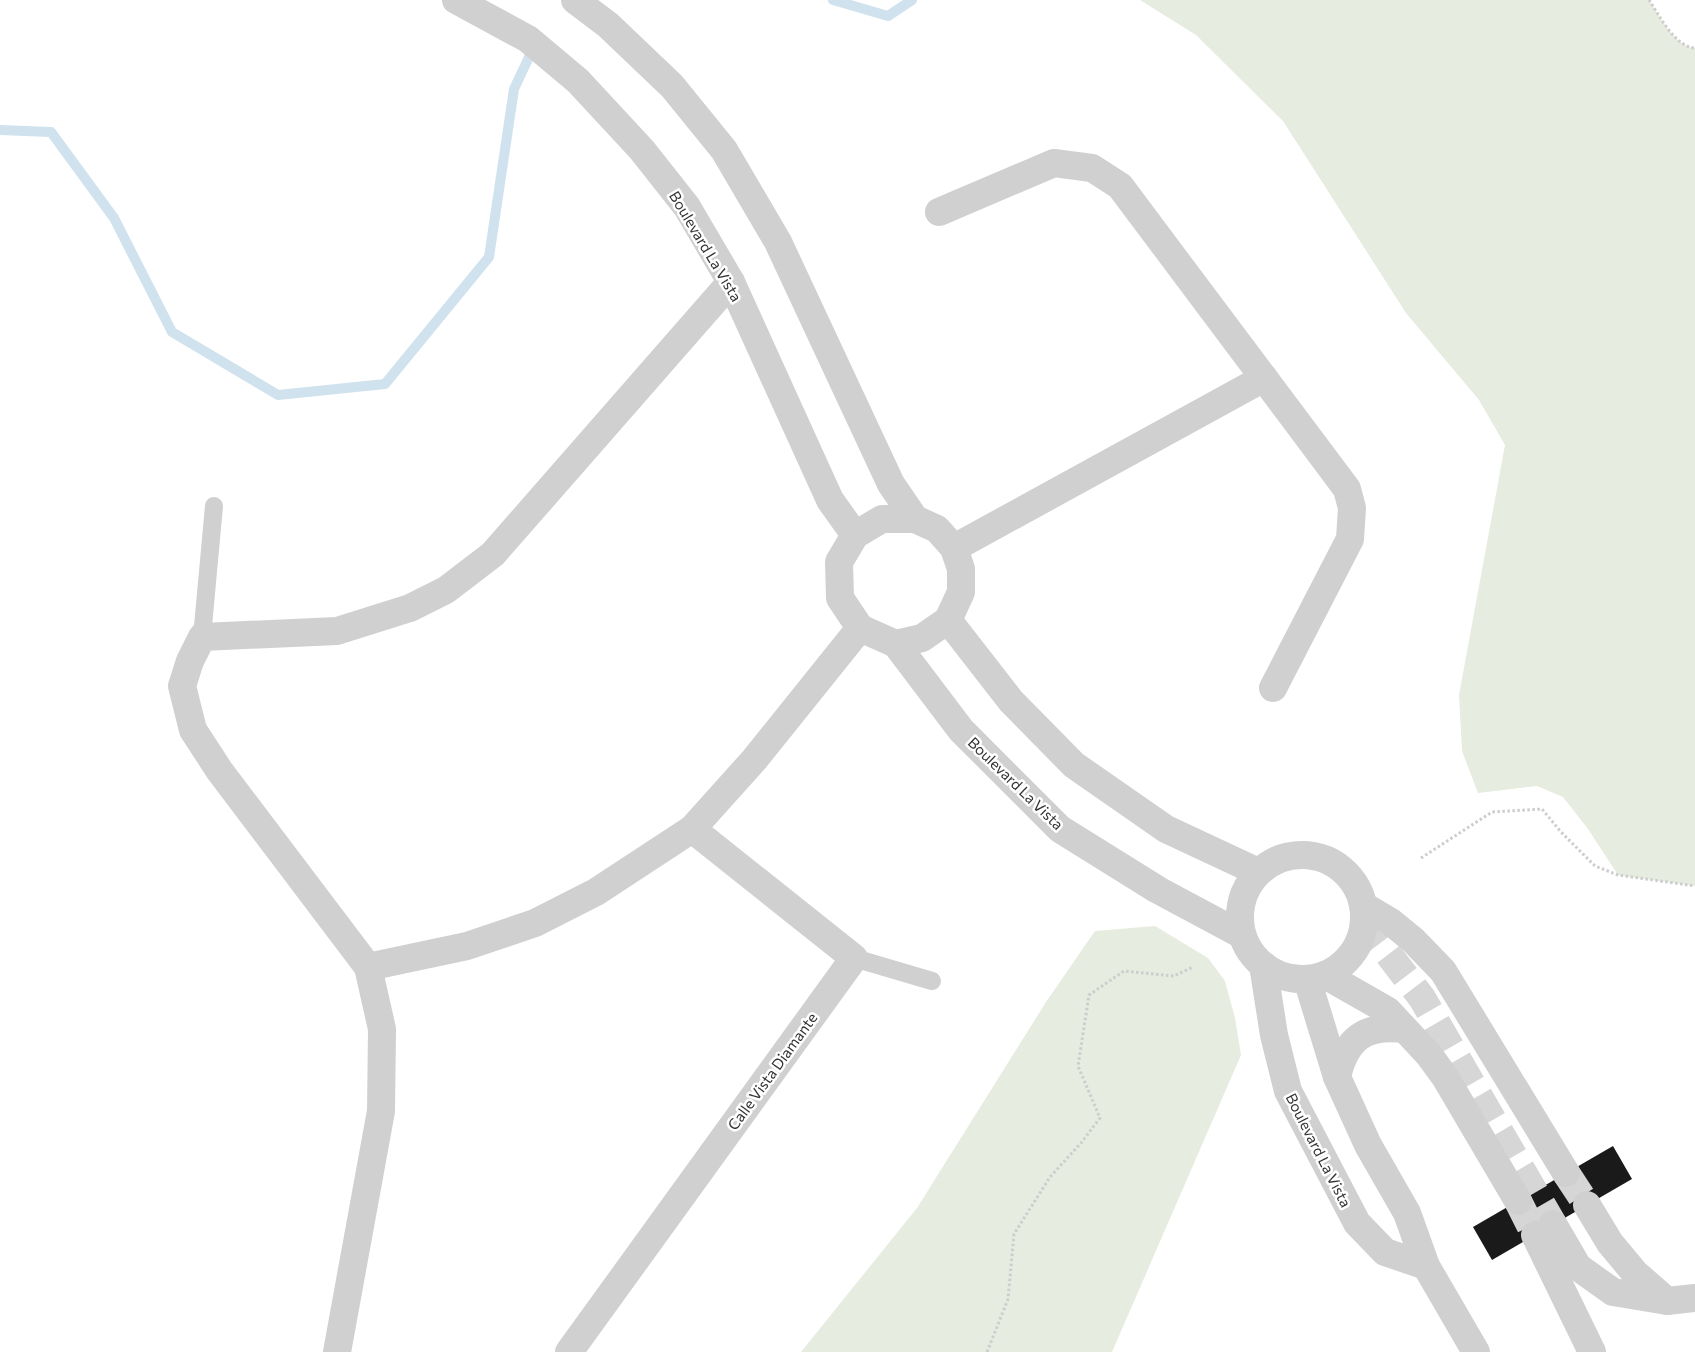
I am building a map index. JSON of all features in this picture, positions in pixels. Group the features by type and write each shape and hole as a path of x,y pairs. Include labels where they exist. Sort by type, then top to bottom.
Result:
{"street":[{"name":"Boulevard La Vista","path":"456,0 528,39 578,81 642,150 687,207 731,282 830,500 855,535"},
{"path":"576,0 608,25 672,86 724,150 778,242 891,484 915,518 937,529 954,548 961,569 961,592 948,620 922,638 896,644 860,628 840,598 839,562 855,535 882,519 915,518"},
{"path":"939,212 1054,163 1092,168 1120,186 1347,489 1352,508 1350,538 1273,688"},
{"path":"337,1352 381,1111 382,1029 368,967 219,770 193,730 182,686 190,661 202,637 337,631 410,608 446,590 493,554 731,282"},
{"path":"954,548 1264,378"},
{"path":"948,620 1012,701 1074,765 1166,829 1258,872"},
{"path":"368,967 467,946 534,923 596,892 692,829 754,760 860,628"},
{"name":"Boulevard La Vista","path":"896,644 961,730 1060,829 1158,890 1242,935"},
{"path":"692,829 854,958"},
{"path":"1316,977 1348,959 1362,934 1364,906 1354,881 1334,862 1308,854 1281,857 1258,872 1241,901 1242,935 1263,965 1284,976 1316,977 1388,1012 1430,1055 1518,1201"},
{"path":"1364,906 1391,922 1413,940 1443,972 1566,1173"},
{"name":"Calle Vista Diamante","path":"569,1352 854,958"},
{"name":"Boulevard La Vista","path":"1263,965 1274,1035 1288,1091 1357,1223 1385,1252 1426,1266"},
{"path":"1316,977 1337,1076 1368,1145 1407,1213 1426,1266 1476,1352"},
{"path":"1337,1076 1341,1058 1352,1043 1367,1032 1385,1028 1404,1030"},
{"path":"1586,1205 1610,1243 1634,1273 1667,1301"},
{"path":"1592,1352 1544,1230 1578,1267 1613,1292 1667,1301 1695,1298"}],"lane":[{"path":"202,637 214,506"},
{"path":"854,958 932,981"}],"path":[{"path":"1649,0 1668,30 1687,48 1695,48"},
{"path":"1421,858 1492,812 1542,809 1561,832 1595,866 1618,874 1695,886"},
{"path":"987,1352 1008,1299 1014,1234 1050,1177 1081,1143 1100,1118 1078,1066 1089,995 1124,971 1174,976 1193,967"}],"shaded area":[{"path":"1140,0 1649,0 1674,36 1688,46 1695,48 1695,886 1618,875 1588,829 1563,797 1537,786 1478,793 1462,751 1459,695 1505,445 1479,400 1406,313 1283,121 1196,35"},
{"path":"1155,926 1208,958 1225,981 1235,1018 1241,1055 1112,1352 801,1352 917,1208 1046,1002 1095,931"}],"building":[{"path":"1613,1146 1632,1179 1492,1260 1473,1227"}],"waterway":[{"path":"833,0 888,16 912,0"},
{"path":"0,130 51,132 114,218 172,332 278,395 385,384 489,257 514,89 529,57"}],"tunnel":[{"path":"1363,921 1422,998 1553,1224"},
{"path":"1566,1173 1587,1205"},
{"path":"1518,1201 1535,1235"}]}
